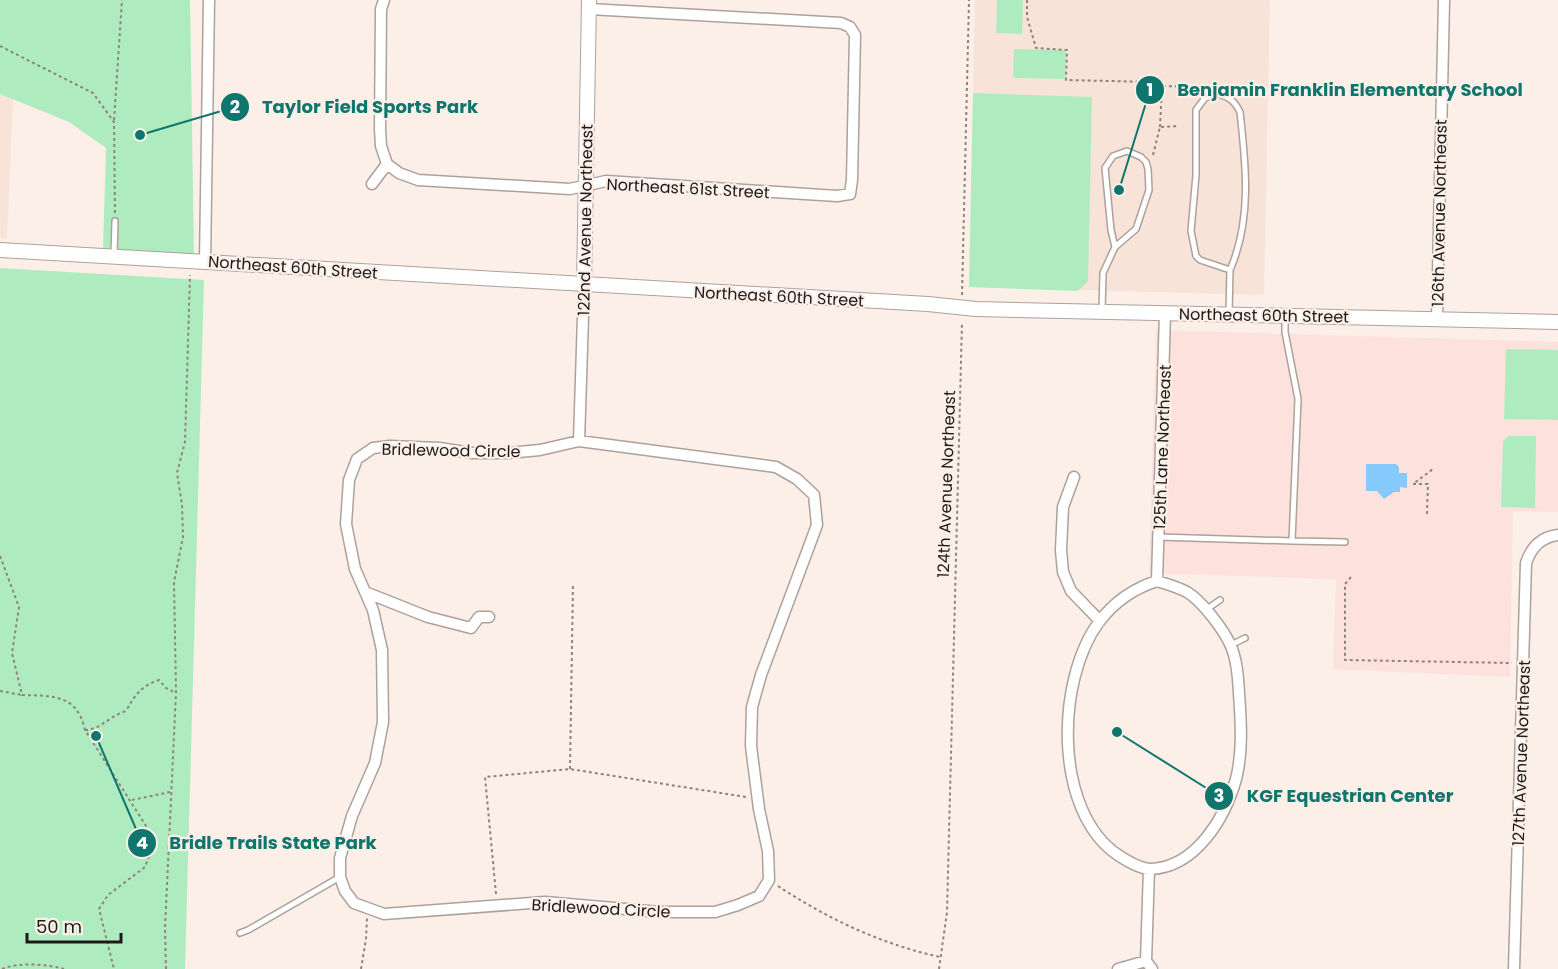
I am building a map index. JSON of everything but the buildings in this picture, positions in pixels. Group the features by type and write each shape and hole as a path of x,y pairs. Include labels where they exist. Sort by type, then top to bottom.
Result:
{"street":[{"path":"198,261 209,0"},
{"path":"372,184 387,164 381,146 380,129 381,9 384,0"},
{"name":"126th Avenue Northeast","path":"1437,318 1444,0"},
{"name":"Northeast 61st Street","path":"387,164 399,173 418,180 570,189 606,182 837,196 850,194 855,35 850,27 841,23 589,5"},
{"name":"122nd Avenue Northeast","path":"579,441 589,5"},
{"name":"Northeast 60th Street","path":"0,250 928,304 962,308 1558,322"},
{"name":"125th Lane Northeast","path":"1157,581 1165,313"},
{"name":"Bridlewood Circle","path":"340,877 340,858 352,816 375,764 383,722 382,650 373,610 355,569 346,524 349,480 357,459 373,448 390,446 439,448 472,453 508,453 540,450 579,441 776,467 797,479 814,495 817,525 761,675 752,707 751,746 768,851 769,880 759,896 715,912 660,912 545,902 384,914 368,910"},
{"path":"1074,477 1063,507 1061,550 1063,572 1071,591 1100,621"},
{"name":"127th Avenue Northeast","path":"1514,969 1526,563 1530,550 1551,536 1558,535"},
{"path":"1157,581 1188,593 1206,610 1231,645 1237,672 1241,746 1236,779 1212,832 1192,853 1173,865 1149,869 1128,862 1109,849 1090,824 1077,799 1068,754 1068,717 1075,673 1090,637 1100,621 1122,599 1140,587 1157,581"},
{"path":"365,592 428,617 471,628 479,617 489,617"},
{"path":"1118,969 1149,965 1149,869"},
{"path":"340,877 345,891 354,903 368,910"}],"lane":[{"path":"1229,314 1230,270 1245,221 1246,162 1240,112 1232,100 1218,94 1204,98 1196,110 1196,175 1191,231 1196,256 1200,260 1230,270"},
{"path":"1102,311 1103,273 1115,247 1136,229 1149,190 1146,162 1141,157 1127,152 1113,156 1105,168 1111,230 1115,247"},
{"path":"114,258 115,221"},
{"path":"1286,315 1285,332 1298,399 1292,541"},
{"path":"1159,537 1345,542"},
{"path":"1206,610 1220,600"},
{"path":"1231,645 1245,638"},
{"path":"240,933 340,877"}],"path":[{"path":"115,221 114,122 122,0"},
{"name":"124th Avenue Northeast","path":"939,969 947,900 969,0"},
{"path":"1027,0 1027,17 1036,48 1066,50 1066,80 1153,82 1162,86 1199,87"},
{"path":"0,46 93,93 114,122"},
{"path":"1153,155 1160,127 1162,86"},
{"path":"1160,127 1179,126"},
{"path":"166,969 165,928 176,692 174,582 183,537 182,504 177,473 185,442 198,261"},
{"path":"962,290 967,290"},
{"path":"1426,514 1428,484 1413,484 1433,469"},
{"path":"0,556 19,607 12,653 22,695"},
{"path":"1351,577 1345,584 1345,660 1524,663"},
{"path":"570,769 573,584"},
{"path":"85,730 95,729 114,714 126,711 136,693 146,684 159,680 166,688 176,692"},
{"path":"0,691 22,695 54,696 69,702 82,716 85,730 132,800 155,840 145,867 108,895 99,909 114,969"},
{"path":"497,906 485,777 570,769 758,799"},
{"path":"132,800 171,791"},
{"path":"769,880 815,909 874,938 939,957"},
{"path":"361,969 368,910"},
{"path":"2,969 9,966 52,966 64,969"}],"shaded area":[{"path":"975,0 1270,0 1264,295 969,287"},
{"path":"0,94 13,99 7,239 0,238"},
{"path":"1156,330 1558,342 1558,512 1513,511 1510,677 1333,669 1336,579 1149,573"}],"green space":[{"path":"0,0 190,0 194,256 103,248 106,148 69,122 0,94"},
{"path":"997,0 1023,0 1022,34 996,33"},
{"path":"1014,49 1066,50 1065,79 1013,78"},
{"path":"973,93 1092,97 1088,281 1078,291 969,287"},
{"path":"0,268 204,280 185,969 0,969"},
{"path":"1506,349 1558,350 1558,420 1504,419"},
{"path":"1508,436 1536,436 1535,508 1501,507 1503,441"}],"water":[{"path":"1366,464 1396,464 1399,467 1399,473 1407,473 1407,488 1400,487 1400,492 1394,492 1384,499 1377,491 1366,491"}],"place":[{"name":"Taylor Field Sports Park","path":"140,135"},
{"name":"Benjamin Franklin Elementary School","path":"1119,190"},
{"name":"KGF Equestrian Center","path":"1117,732"},
{"name":"Bridle Trails State Park","path":"96,736"}]}
